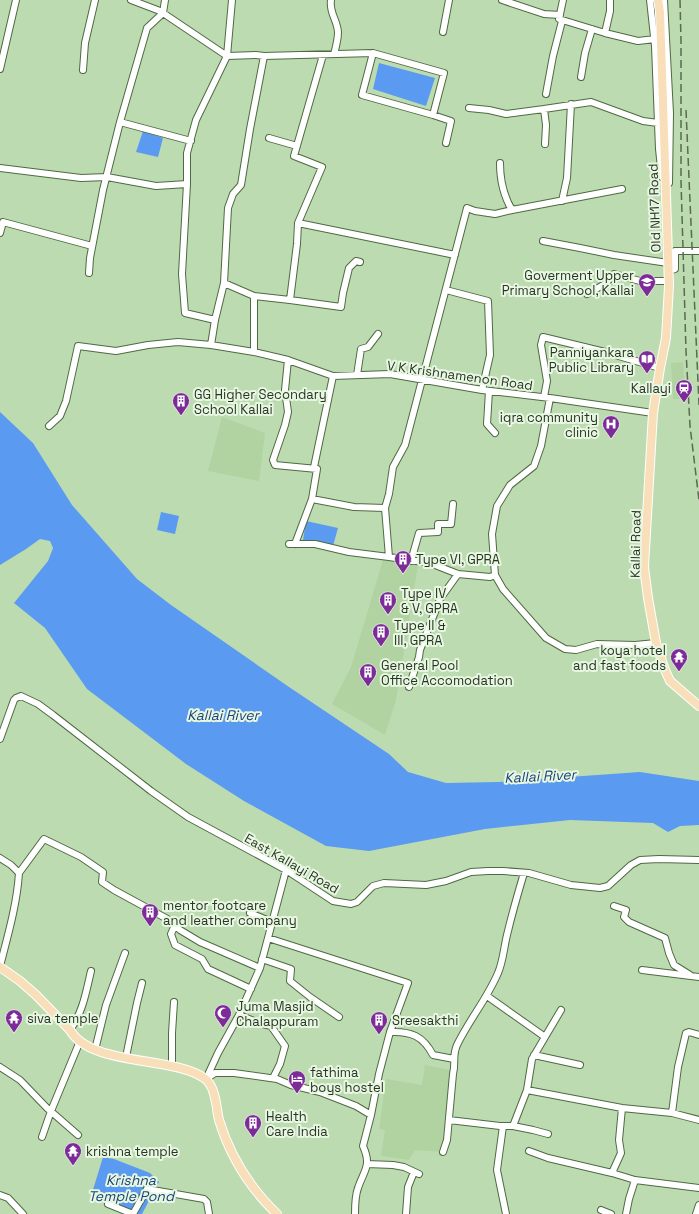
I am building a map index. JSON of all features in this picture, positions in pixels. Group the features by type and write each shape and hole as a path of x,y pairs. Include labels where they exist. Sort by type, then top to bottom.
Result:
{"main road":[{"name":"Old NH17 Road","path":"653,414 666,338 668,281 664,160 664,93 660,12 658,0"},
{"name":"Kallai Road","path":"653,414 644,567 648,598 656,643 670,681 699,706"},
{"path":"0,967 20,981 36,995 70,1030 72,1035 86,1046 95,1050 126,1058 172,1067 190,1072 206,1079 213,1091 223,1131 236,1161 254,1189 277,1214"}],"street":[{"path":"0,69 16,0"},
{"path":"83,70 85,43 95,0"},
{"path":"131,0 163,13 227,56 372,53 444,72 433,115"},
{"path":"89,273 92,246 103,190 120,122 147,28 163,13 165,0"},
{"path":"215,320 185,313 182,274 187,184 187,153 196,120 227,56 232,0"},
{"path":"331,0 330,8 336,21 338,33 334,54"},
{"path":"443,32 449,0"},
{"path":"502,0 605,33 638,41 655,39"},
{"path":"546,94 561,18 563,0"},
{"path":"605,33 610,11 610,0"},
{"path":"650,0 655,39 659,149 665,202"},
{"path":"664,0 670,141 668,195 665,202"},
{"path":"581,77 585,53 592,29"},
{"path":"372,53 362,95 451,121 446,143"},
{"path":"290,300 298,223 322,167 294,156 323,55"},
{"path":"211,345 215,320 224,284 228,208 233,194 241,185 264,56"},
{"path":"469,108 489,110 506,114 591,102 643,121 658,123"},
{"path":"562,200 567,178 571,104"},
{"path":"544,109 546,125 545,144"},
{"path":"120,122 191,141"},
{"path":"269,138 297,146"},
{"path":"500,163 500,177 505,199 512,210"},
{"path":"0,168 80,178 107,177 156,186 187,184"},
{"path":"389,558 385,508 394,468 404,445 446,290 466,208 476,212 495,214 622,189"},
{"path":"0,233 3,222 92,246"},
{"path":"298,223 455,255"},
{"path":"544,241 614,255 668,263"},
{"path":"668,271 675,269 675,251 699,251"},
{"path":"224,284 254,296 341,307 349,268 356,261 360,262"},
{"path":"587,294 604,284 614,274 640,281 668,281"},
{"path":"446,290 488,301 490,355 482,390"},
{"path":"254,296 254,352"},
{"path":"357,375 361,349 368,347 378,334"},
{"path":"656,643 634,645 597,644 576,650 565,649 546,638 503,589 495,575 492,534 497,506 510,485 534,466 541,446 547,397 547,381 542,345 543,337 605,352 660,368"},
{"name":"V K Krishnamenon Road","path":"50,426 60,416 66,401 78,346 116,351 178,342 211,345 254,352 288,360 333,376 390,374 482,390 547,397 653,414"},
{"path":"288,360 285,390 288,412 273,460 275,465 314,468"},
{"path":"333,376 314,468 317,469 312,499 292,544 315,544 349,552 430,563 458,574 490,577 495,575"},
{"path":"489,391 487,424 495,433"},
{"path":"312,499 354,507 385,508"},
{"path":"411,561 419,533 438,532 438,524 452,524 453,504"},
{"path":"409,687 420,650 440,599 458,574"},
{"name":"East Kallayi Road","path":"0,740 12,704 16,698 22,696 38,704 139,782 188,817 286,870 333,901 351,904 356,902 373,886 384,883 426,885 446,881 471,872 503,870 524,873 571,885 600,888 608,886 631,865 640,860 699,860"},
{"path":"0,967 13,909 18,873 44,839 81,857 103,872 102,882 171,921 180,930 200,942 260,968"},
{"path":"0,858 11,865 18,873"},
{"path":"206,1079 218,1053 239,1015 260,968 286,870"},
{"path":"443,1152 447,1140 452,1074 455,1067 454,1059 456,1046 487,996 499,972 512,914 524,873"},
{"path":"614,906 626,910 624,917 629,922 665,938 674,965 690,975"},
{"path":"250,913 272,922"},
{"path":"175,925 171,934 175,945 202,959 208,969 251,989"},
{"path":"268,938 408,983 390,1032 379,1074 371,1115 362,1146 367,1156 367,1164 358,1189 355,1214"},
{"path":"95,1050 106,1005 125,953"},
{"path":"262,959 291,969 290,981 339,1017"},
{"path":"642,970 699,977"},
{"path":"70,1030 77,1020 83,1005 92,971"},
{"path":"126,1058 142,983"},
{"path":"487,996 545,1037"},
{"path":"172,1067 174,1002"},
{"path":"513,1126 527,1090 532,1059 561,1010"},
{"path":"239,1015 271,1026 285,1046 280,1064 273,1078"},
{"path":"390,1032 403,1032 416,1036 428,1045 433,1055 454,1059"},
{"path":"672,1114 678,1067 686,1033 689,1032 699,1035"},
{"path":"42,1137 51,1111 80,1041"},
{"path":"534,1055 580,1065"},
{"path":"0,1067 20,1080 78,1135"},
{"path":"206,1079 215,1074 234,1073 273,1078 291,1085 320,1092 356,1106 371,1115"},
{"path":"527,1090 622,1108 672,1114 699,1120"},
{"path":"612,1173 621,1153 619,1140 622,1108"},
{"path":"449,1120 513,1126 548,1134"},
{"path":"503,1126 497,1170 506,1214"},
{"path":"530,1151 548,1158 635,1180 699,1188"},
{"path":"367,1164 404,1167 416,1173 408,1187 406,1214"},
{"path":"626,1214 635,1180"},
{"path":"108,1204 133,1214 147,1189 204,1199 207,1202 209,1214"},
{"path":"0,1195 8,1198 23,1214"},
{"path":"696,1214 699,1205"},
{"path":"601,1210 611,1214"}],"shaded area":[{"path":"683,362 685,399 673,399 671,363"},
{"path":"222,417 265,433 259,481 208,471"},
{"path":"383,560 418,565 396,700 385,735 332,704 351,667"},
{"path":"425,1065 450,1070 443,1152 415,1150 409,1160 381,1156 385,1130 379,1129 386,1079 422,1085"}],"water":[{"path":"379,63 435,78 426,106 373,89"},
{"path":"143,131 163,138 158,157 136,152"},
{"name":"Kallai River","path":"0,412 33,443 72,505 137,579 171,605 289,687 389,754 408,772 446,783 498,782 640,772 699,781 699,825 680,826 668,832 653,823 570,820 485,829 369,851 326,846 244,801 186,764 87,689 45,628 14,603 48,561 53,548 50,541 40,539 0,565"},
{"path":"161,512 179,516 175,534 157,530"},
{"path":"306,521 338,528 333,546 303,540"},
{"name":"Krishna Temple Pond","path":"103,1157 114,1159 150,1173 159,1182 142,1214 135,1214 92,1193"}],"railway":[{"path":"680,0 681,181 686,351 690,426 699,500"},
{"path":"686,110 699,405"}],"place":[{"name":"Goverment Upper Primary School, Kallai","path":"647,297"},
{"name":"Panniyankara Public Library","path":"647,374"},
{"name":"Kallayi","path":"684,403"},
{"name":"GG Higher Secondary School Kallai","path":"181,416"},
{"name":"iqra community clinic","path":"611,439"},
{"name":"Type VI, GPRA","path":"403,574"},
{"name":"Type IV & V, GPRA","path":"388,615"},
{"name":"Type II & III, GPRA","path":"381,647"},
{"name":"koya hotel and fast foods","path":"679,672"},
{"name":"General Pool Office Accomodation","path":"368,687"},
{"name":"mentor footcare and leather company","path":"150,927"},
{"name":"Juma Masjid Chalappuram","path":"223,1028"},
{"name":"siva temple","path":"14,1033"},
{"name":"Sreesakthi","path":"379,1035"},
{"name":"fathima boys hostel","path":"297,1094"},
{"name":"Health Care India","path":"253,1138"},
{"name":"krishna temple","path":"73,1166"}]}
